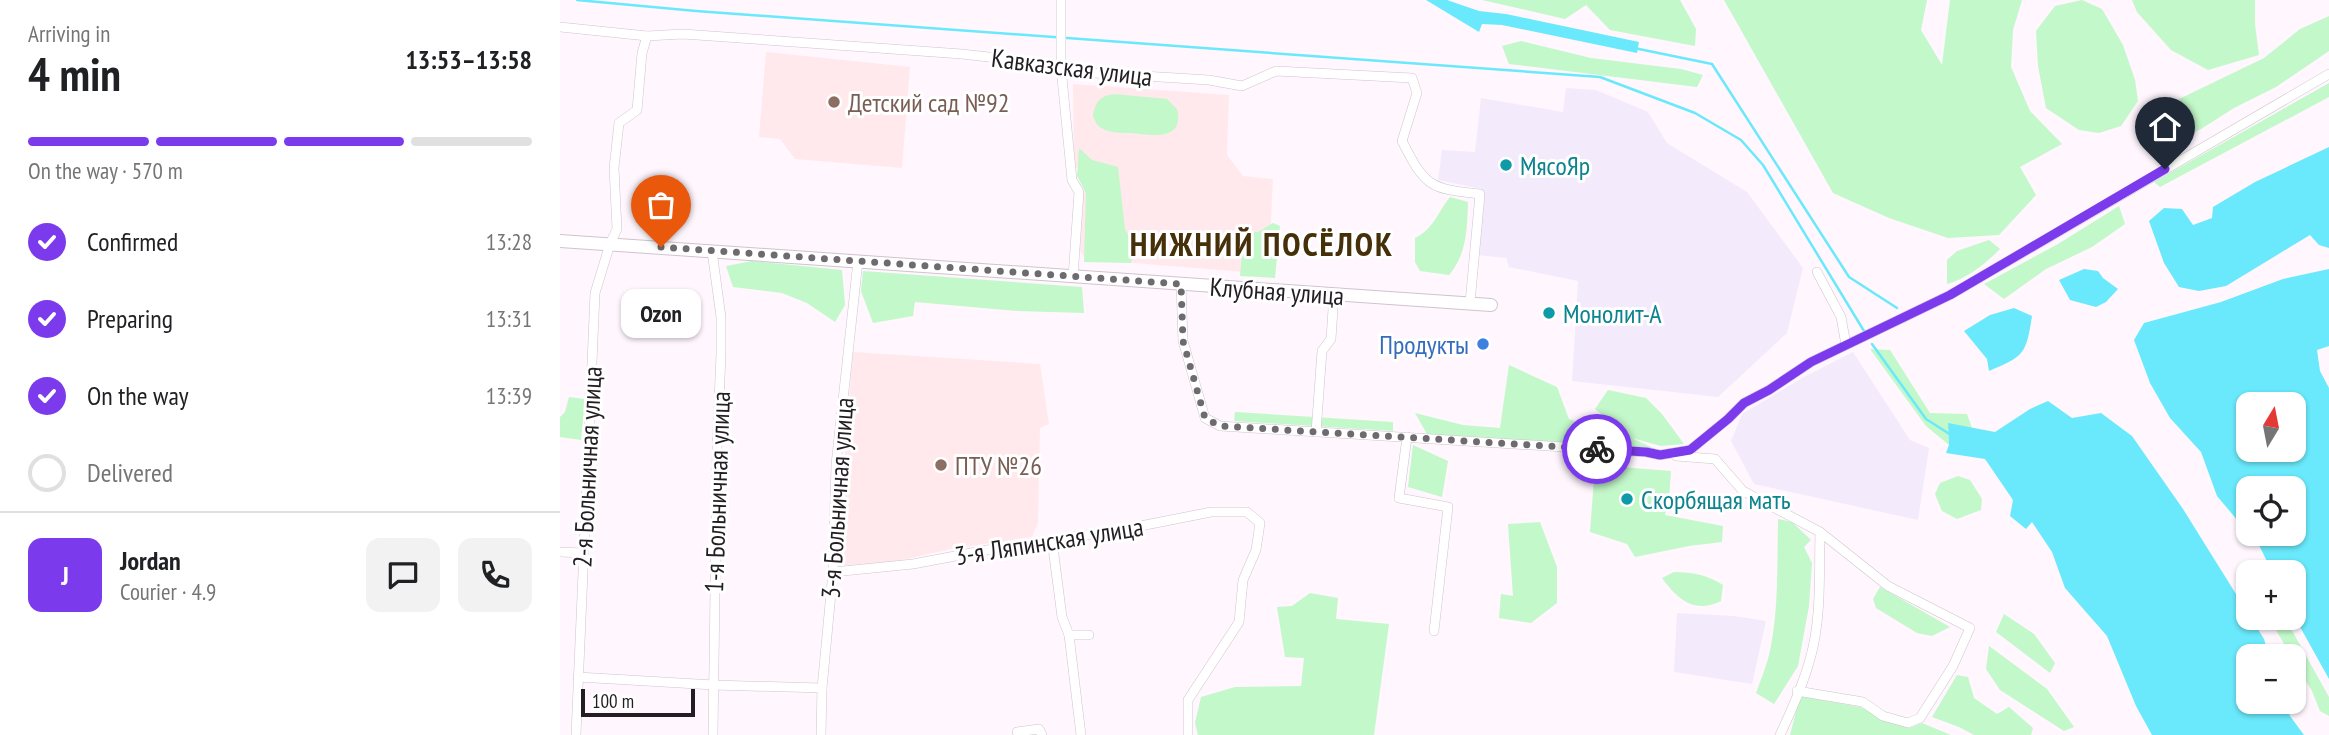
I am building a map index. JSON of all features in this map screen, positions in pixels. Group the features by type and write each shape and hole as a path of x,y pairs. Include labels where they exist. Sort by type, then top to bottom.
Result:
{"street":[{"path":"1062,0 1061,68 1072,180 1079,192 1073,277"},
{"name":"Кавказская улица","path":"560,27 647,36 683,34 962,54 1094,73 1209,80 1242,86 1276,71 1412,78 1417,93 1402,141 1419,173 1442,190 1480,194 1470,303"},
{"name":"2-я Больничная улица","path":"576,735 596,293 617,229 614,168 619,122 637,110 642,53 647,36"},
{"path":"1660,455 1690,450 1744,403 1811,362 1950,295 2329,74"},
{"name":"Клубная улица","path":"560,240 1491,305"},
{"name":"1-я Больничная улица","path":"712,251 721,317 713,735"},
{"name":"3-я Больничная улица","path":"821,735 836,465 858,261"},
{"path":"1817,272 1841,317 1846,345"},
{"path":"1181,284 1183,341 1205,418 1220,426 1646,452 1715,459 1743,491 1820,532 1888,586 1970,628 1952,666 1920,718 1908,723 1883,716 1863,702 1797,691"},
{"path":"1316,432 1322,351 1331,339 1334,294"},
{"path":"1407,437 1399,498 1448,507 1434,631"},
{"name":"3-я Ляпинская улица","path":"832,572 912,564 1212,512 1247,512 1260,523 1256,550 1243,580 1238,622 1188,700 1188,735"},
{"path":"1780,735 1815,639 1820,592 1820,532"},
{"path":"1052,540 1062,617 1069,635 1081,735"},
{"path":"560,551 583,554"},
{"path":"1069,635 1089,635"},
{"path":"578,677 822,688"},
{"path":"1017,732 1039,729 1042,735"}],"shaded area":[{"name":"Детский сад №92","path":"766,52 910,67 902,168 795,159 780,139 759,137"},
{"path":"1073,84 1229,95 1227,155 1243,176 1273,179 1269,262 1256,273 1086,259 1080,251 1085,169 1074,167"},
{"path":"1566,88 1596,90 1648,112 1667,143 1747,192 1803,268 1787,333 1718,397 1572,381 1578,281 1509,267 1506,258 1478,255 1482,189 1438,180 1442,150 1475,152 1481,98 1563,112"},
{"name":"ПТУ №26","path":"853,352 1040,364 1049,424 1040,428 1038,523 1032,537 951,549 884,564 841,565 841,503"},
{"path":"1853,352 1910,440 1929,448 1918,520 1754,484 1731,441 1742,414"},
{"path":"1677,613 1734,616 1766,621 1752,684 1674,672"}],"green space":[{"path":"1482,0 1680,0 1696,29 1695,46 1610,30 1586,5 1565,19"},
{"path":"1724,0 1927,0 1921,30 1942,65 1950,0 2022,0 2013,30 2011,67 2030,111 2062,144 2020,167 2036,195 1999,235 1948,238 1889,218 1833,193"},
{"path":"2082,0 2102,9 2123,45 2135,80 2138,101 2121,126 2099,133 2079,130 2046,108 2038,66 2036,31 2055,6"},
{"path":"2132,0 2255,0 2259,55 2208,70 2171,50 2137,12"},
{"path":"2329,16 2329,51 2276,87 2234,108 2201,129 2155,150 2140,141 2145,118 2264,58 2300,29"},
{"path":"1521,41 1591,58 1681,69 1703,75 1697,87 1509,64 1502,46"},
{"path":"2329,83 2329,97 2160,187 2154,182"},
{"path":"1114,94 1167,99 1177,109 1176,127 1171,132 1156,135 1103,129 1093,116 1095,107 1099,100"},
{"path":"1079,148 1092,160 1118,167 1125,229 1134,246 1131,263 1084,262 1086,193 1077,176"},
{"path":"1450,197 1468,202 1463,250 1449,275 1420,271 1415,262 1415,238 1431,225"},
{"path":"2119,206 2125,224 2092,247 2046,269 2004,299 1984,284 2058,244"},
{"path":"1273,223 1280,226 1275,278 1240,276 1244,231 1258,232"},
{"path":"1989,240 2000,249 1976,270 1947,284 1947,260 1957,251"},
{"path":"752,261 842,270 845,305 835,322 807,303 782,293 733,287 726,266"},
{"path":"863,271 1082,287 1084,313 1017,311 915,302 913,316 873,323 861,291"},
{"path":"1870,349 1890,350 1930,413 1967,414 1972,428 1948,424 1949,445 1926,426"},
{"path":"1509,365 1557,387 1569,419 1598,430 1599,422 1615,429 1595,409 1608,390 1646,398 1662,414 1684,444 1661,446 1632,438 1659,451 1427,434 1415,413 1463,425 1500,428"},
{"path":"569,397 585,399 581,440 560,437 560,417 565,412"},
{"path":"1235,412 1393,422 1393,431 1234,421"},
{"path":"1413,445 1448,461 1442,497 1408,487"},
{"path":"1595,465 1671,471 1665,515 1723,526 1722,542 1635,557 1627,544 1590,532"},
{"path":"1958,476 1970,480 1982,499 1981,510 1957,519 1942,511 1935,494 1940,483"},
{"path":"1778,519 1792,522 1811,540 1804,547 1812,563 1809,606 1798,666 1774,704 1756,693 1773,635"},
{"path":"1540,522 1557,567 1557,603 1531,623 1499,618 1501,594 1513,596 1508,524"},
{"path":"1674,572 1700,575 1723,585 1721,601 1703,606 1688,603 1674,593 1662,578"},
{"path":"1880,587 1950,627 1932,636 1917,633 1876,608 1873,599"},
{"path":"1310,593 1338,598 1336,619 1389,624 1374,735 1198,735 1195,723 1201,697 1235,687 1301,686 1304,658 1285,657 1277,607 1292,606"},
{"path":"2004,614 2034,634 2055,663 2050,673 1996,632"},
{"path":"2276,630 2292,630 2299,644 2284,644"},
{"path":"1989,646 2047,689 2074,727 2064,731 2000,690 1986,669"},
{"path":"2306,656 2329,697 2329,716 2320,711 2306,681"},
{"path":"1957,675 1968,677 1974,698 1997,714 2009,707 2033,728 2031,735 1974,735 1932,717"},
{"path":"1800,696 1860,707 1909,728 1922,723 1951,735 1790,735"}],"water":[{"path":"1426,0 1447,0 1479,11 1506,14 1639,42 1637,53 1502,25 1482,24 1479,32"},
{"path":"2329,147 2329,248 2319,245 2310,235 2226,286 2199,291 2179,287 2164,263 2149,221 2164,208 2182,209 2193,225 2212,218 2213,207 2255,182"},
{"path":"2084,269 2098,271 2118,289 2106,302 2096,307 2070,300 2059,280"},
{"path":"2329,269 2329,346 2317,350 2320,371 2329,388 2329,679 2302,630 2306,630 2306,560 2266,560 2259,546 2306,546 2306,476 2236,476 2236,519 2217,496 2201,452 2170,418 2150,383 2134,340 2144,323 2221,302 2283,279"},
{"path":"2014,308 2032,316 2025,347 2010,362 1989,371 1987,359 1964,331 1990,315"},
{"path":"2048,401 2072,418 2101,413 2132,436 2183,509 2236,594 2236,630 2258,630 2264,639 2265,644 2236,644 2236,714 2289,714 2304,735 2152,735 2136,706 2107,636 2065,588 2052,552 2032,522 2026,529 2010,516 2013,500 1985,459 1946,453 1949,445 1948,423 1995,432 2030,409"}],"waterway":[{"path":"577,0 1600,77 1695,113 1741,140 1763,165 1864,331"},
{"path":"1634,48 1712,64 1849,277 1897,308"},
{"path":"1872,344 1926,419 1951,435"}],"way so far":[{"path":"661,247 1181,284 1185,353 1205,418 1220,426 1597,449"}],"place":[{"name":"Детский сад №92","path":"834,102"},
{"name":"МясоЯр","path":"1506,165"},
{"name":"Ozon","path":"661,247"},
{"name":"Монолит-А","path":"1549,313"},
{"name":"Продукты","path":"1483,344"},
{"name":"ПТУ №26","path":"941,465"},
{"name":"Скорбящая мать","path":"1627,499"}],"district":[{"name":"НИЖНИЙ ПОСЁЛОК","path":"1262,243"}],"route":[{"path":"1597,449 1660,455 1690,450 1744,403 1811,362 1950,295 2165,169"}]}
